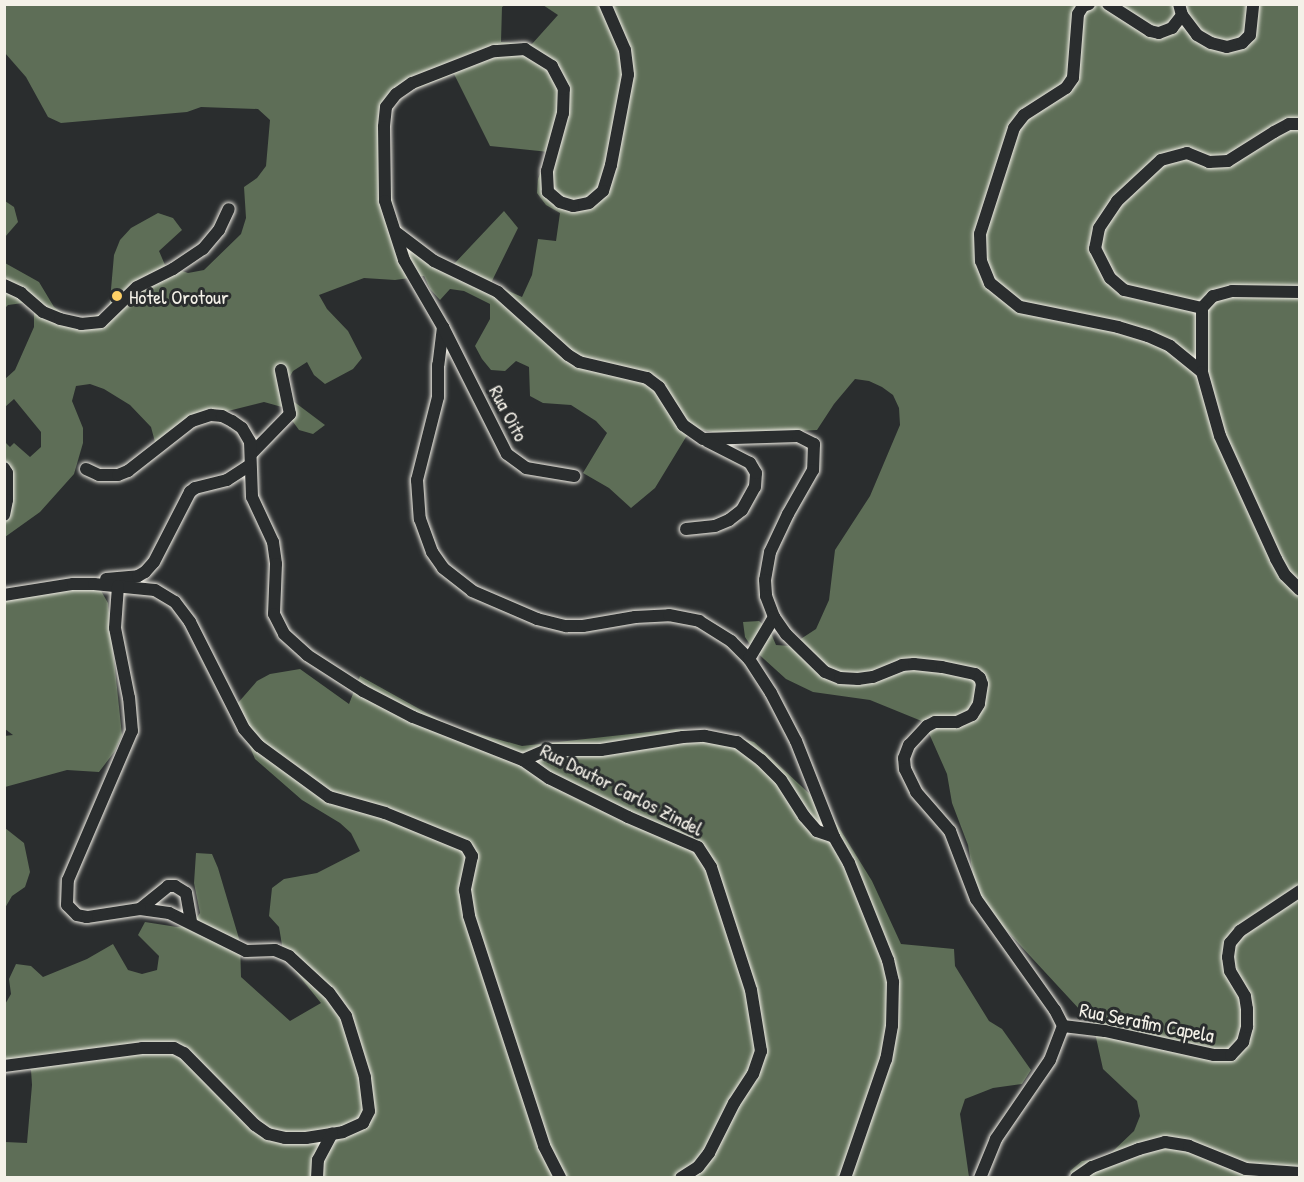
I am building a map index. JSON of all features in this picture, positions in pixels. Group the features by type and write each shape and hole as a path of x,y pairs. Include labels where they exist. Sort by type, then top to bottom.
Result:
{"street":[{"name":"Rua Oito","path":"574,476 526,468 507,454 435,309 415,283 404,260 385,201 383,187 387,107 396,94 412,83 494,51 525,49 552,66 564,89 563,114 547,171 548,192 560,202 573,206 589,202 603,191 620,123 628,69 625,50 605,4"},
{"path":"1089,4 1083,6 1078,14 1073,78 1066,88 1024,115 1014,129 980,234 981,261 990,283 1020,307 1118,327 1148,336 1170,346 1202,372"},
{"path":"1108,4 1150,32 1159,33 1172,28 1181,10"},
{"path":"1181,10 1197,35 1211,43 1227,47 1242,43 1250,35 1253,4"},
{"path":"1202,308 1124,290 1110,278 1095,249 1099,228 1117,201 1161,160 1187,153 1209,162 1228,161 1289,124 1299,124"},
{"path":"4,285 21,294 43,312 81,324 101,322 136,287 173,269 203,249 219,230 229,208"},
{"path":"397,233 434,261 498,292 568,355 579,362 647,378 659,387 683,425 703,439 750,463 756,473 755,488 742,510 729,520 715,526 686,529"},
{"path":"1299,292 1232,291 1213,296 1202,308 1202,372 1220,436 1276,559 1285,576 1299,590"},
{"path":"443,327 438,364 438,397 417,491 425,537 443,568 472,591 552,624 583,626 635,617 669,615 699,621 731,641 749,659 771,693 796,741 834,837 849,863 888,960 894,1005 886,1059 845,1178"},
{"path":"94,584 105,579 138,576 145,572 154,562 190,492 195,488 227,480 250,460 290,414 280,370"},
{"name":"Rua Doutor Carlos Zindel","path":"86,469 99,475 118,476 128,471 192,421 211,415 222,416 232,421 243,428 250,442 252,498 273,542 276,564 274,614 284,634 307,655 363,691 413,717 523,760 549,778 628,817 698,847 711,867 751,990 760,1051 753,1074 734,1103 709,1154 698,1167 681,1178"},
{"path":"703,439 798,436 814,444 813,470 770,552 766,596 774,617 749,659"},
{"path":"4,468 7,473 7,500 4,515"},
{"path":"4,595 94,584 155,590 175,602 190,622 244,729 259,746 329,797 422,826 461,843 472,856 465,891 469,916 544,1146 560,1178"},
{"path":"4,1066 142,1048 174,1048 184,1053 255,1125 268,1134 285,1138 332,1134 363,1123 369,1111 365,1077 346,1016 329,993 289,956 275,950 252,952 170,913 140,909 102,917 77,915 67,905 66,892 72,870 132,730 129,698 115,628 118,585"},
{"name":"Rua Serafim Capela","path":"774,617 802,652 825,672 840,678 873,677 902,664 930,665 975,674 982,684 979,704 972,715 957,722 929,724 909,745 904,758 905,769 916,792 950,831 976,899 1055,1010 1063,1026 1050,1060 996,1139 981,1178"},
{"name":"Rua Doutor Carlos Zindel","path":"523,760 547,750 601,750 683,737 705,736 737,742 761,760 781,780 817,831 834,837"},
{"path":"140,909 168,886 175,886 186,893 191,922"},
{"name":"Rua Serafim Capela","path":"1063,1026 1105,1031 1214,1055 1231,1055 1243,1042 1247,1027 1247,1009 1245,996 1230,971 1228,957 1230,943 1240,930 1299,891"},
{"path":"317,1178 318,1160 332,1134"},
{"path":"1076,1178 1092,1167 1138,1149 1165,1142 1188,1146 1246,1169 1299,1173"}],"green space":[{"path":"5,5 505,5 502,7 501,42 532,44 558,15 543,5 1299,5 1299,1177 1072,1177 1070,1171 1082,1161 1098,1159 1112,1152 1134,1131 1140,1116 1137,1101 1103,1069 1093,1024 983,905 976,892 968,845 952,803 947,774 924,722 870,700 813,692 786,679 753,649 745,637 743,622 759,621 770,631 776,645 790,646 816,629 829,600 835,550 870,496 900,425 899,408 893,395 882,387 869,381 855,379 834,404 817,430 727,435 698,429 686,437 655,488 631,508 609,488 583,473 607,433 596,421 571,405 543,403 530,396 529,367 516,361 505,371 491,370 482,359 475,346 490,319 490,304 464,291 450,289 440,300 430,289 424,276 395,280 364,278 319,295 327,309 348,331 362,358 353,369 325,384 314,375 307,362 293,371 286,383 289,398 325,425 313,434 299,430 282,407 264,402 228,411 213,412 155,442 151,427 130,405 104,389 90,384 76,386 72,401 83,428 83,443 74,474 40,512 5,537 4,441 10,447 14,443 30,457 41,447 41,432 14,399 5,407 5,379 15,370 34,327 34,312 23,303 8,305 5,308 5,263 39,282 54,307 67,316 82,319 109,312 114,255 120,240 131,228 158,213 173,218 182,230 159,251 165,265 188,273 204,270 241,234 246,218 244,187 257,178 266,166 270,120 258,109 201,107 187,112 61,123 48,117 26,77 5,53","holes":["454,74 490,146 549,152 538,179 537,193 546,205 560,213 556,241 538,239 532,275 522,297 491,283 518,228 504,211 454,264 426,252 407,235 398,223 393,208 385,120 400,95"]},
{"path":"5,201 14,207 18,222 5,237"},
{"path":"100,589 108,603 122,735 115,751 99,772 67,770 5,787 4,736 13,735 5,729 5,599 24,591"},
{"path":"300,669 349,704 360,676 450,726 522,746 676,729 724,734 754,742 830,813 872,881 901,944 954,949 955,966 989,1021 1002,1029 1031,1070 1022,1084 993,1088 965,1099 960,1114 969,1177 5,1177 5,1142 27,1143 32,1085 31,1070 17,1061 5,1062 4,1006 11,994 9,979 16,964 31,966 43,977 87,959 113,944 128,970 142,974 157,970 159,956 138,935 145,922 177,927 192,925 200,913 194,883 196,853 212,854 218,868 240,942 241,977 290,1021 321,1003 284,957 279,927 269,916 272,888 284,879 317,873 360,851 351,833 340,823 302,800 255,759 238,718 237,704 257,681 270,674"},
{"path":"5,828 24,843 30,872 25,887 12,896 5,908"}],"place":[{"name":"Hotel Orotour","path":"117,296"}]}
